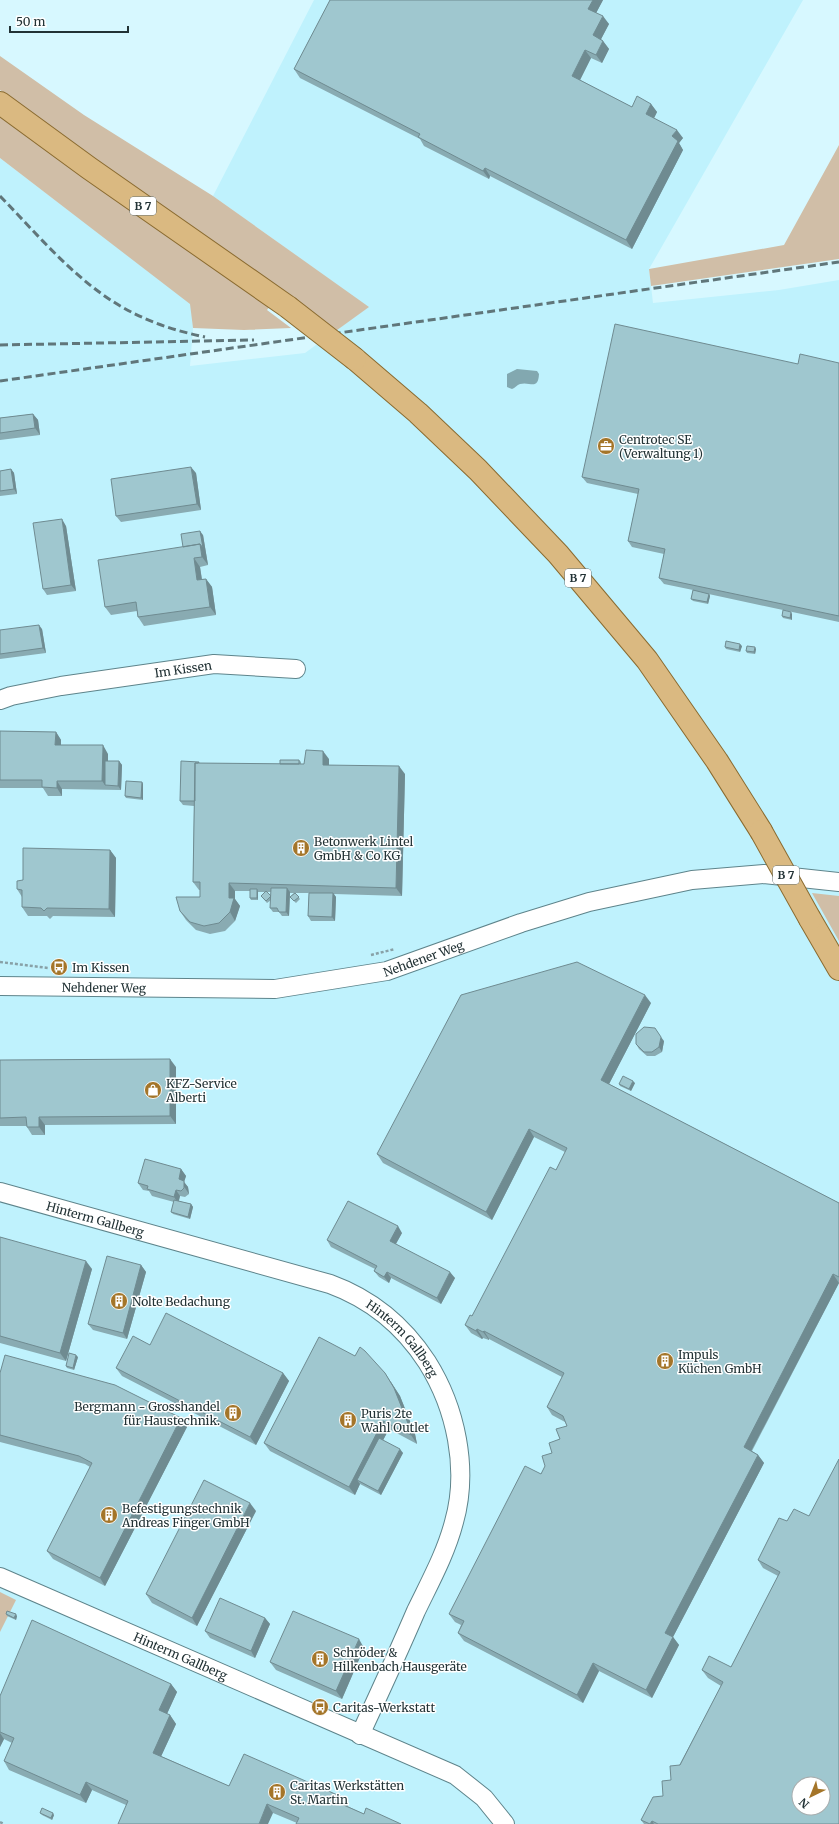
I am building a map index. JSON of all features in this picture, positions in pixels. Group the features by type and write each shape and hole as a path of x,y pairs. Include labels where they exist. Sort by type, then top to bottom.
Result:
{"main road":[{"name":"B 7","path":"0,103 89,168 288,307 355,359 418,413 478,470 558,554 647,660 717,761 761,831 839,969"}],"street":[{"name":"Im Kissen","path":"0,700 11,696 61,686 214,664 296,669"},
{"name":"Nehdener Weg","path":"0,986 275,989 387,971 521,923 589,902 685,881 764,874 839,882"},
{"name":"Hinterm Gallberg","path":"0,1192 330,1284 355,1295 382,1312 406,1333 420,1352 437,1378 454,1424 460,1460 459,1498 448,1542 360,1736"},
{"name":"Hinterm Gallberg","path":"0,1577 360,1736 455,1775 484,1798 504,1824"}],"path":[{"path":"366,956 396,948"},
{"path":"0,962 51,969"},
{"path":"0,1822 4,1824"}],"shaded area":[{"path":"314,0 803,0 649,269 653,303 779,290 839,280 839,1824 0,1824 0,158 191,304 193,328 190,366 305,353 368,307 213,196"},
{"path":"0,56 84,115 213,196 369,307 333,333 0,90"},
{"path":"0,115 270,306 267,310 291,328 244,330 193,328 190,304 0,158"},
{"path":"839,145 839,259 651,286 649,269 784,245"},
{"path":"517,369 537,371 539,374 537,382 535,384 520,384 512,389 507,387 507,374"},
{"path":"812,893 839,896 839,941"},
{"path":"0,1592 16,1600 0,1632"}],"building":[{"path":"330,0 593,0 588,9 603,16 593,35 603,41 596,55 585,50 572,76 632,107 637,96 651,104 646,114 677,130 672,136 678,141 626,240 485,168 483,171 418,137 420,134 294,69"},
{"path":"615,324 798,364 800,354 839,363 839,616 659,578 665,549 628,541 639,489 582,477"},
{"path":"33,414 35,428 0,433 0,418"},
{"path":"191,467 197,504 116,516 111,479"},
{"path":"11,469 14,489 0,491 0,471"},
{"path":"62,519 71,585 43,589 33,523"},
{"path":"200,531 203,548 200,544 183,547 181,534"},
{"path":"200,544 202,557 194,558 197,580 206,579 210,607 138,617 136,602 105,607 98,560"},
{"path":"693,590 709,594 707,602 691,599"},
{"path":"783,610 791,612 790,618 782,616"},
{"path":"39,625 43,648 0,654 0,630"},
{"path":"726,641 740,644 739,650 725,647"},
{"path":"747,646 755,647 754,652 746,651"},
{"path":"0,731 56,732 55,745 103,745 102,781 57,781 57,788 42,787 42,780 0,780"},
{"name":"Betonwerk Lintel GmbH & Co KG","path":"306,750 323,751 323,765 399,766 396,888 229,883 229,898 234,898 230,912 219,923 204,926 190,922 180,911 176,897 200,897 200,882 193,882 195,763 304,764"},
{"path":"280,760 299,760 299,764 280,764"},
{"path":"105,761 119,761 118,786 105,785"},
{"path":"181,761 199,762 195,763 195,801 180,801"},
{"path":"126,781 142,782 141,798 125,796"},
{"path":"23,848 110,850 109,909 47,908 44,911 41,908 22,907 22,890 17,889 17,881 23,880"},
{"path":"271,888 287,888 286,912 279,912 277,908 270,908"},
{"path":"250,889 257,889 257,898 250,898"},
{"path":"266,891 271,896 266,901 261,896"},
{"path":"295,893 299,897 294,901 290,897"},
{"path":"309,893 333,893 332,917 308,916"},
{"name":"Impuls Küchen GmbH","path":"577,962 645,995 601,1080 839,1203 839,1277 833,1274 744,1447 758,1455 665,1633 673,1637 646,1690 593,1663 577,1695 458,1633 464,1621 449,1614 525,1466 541,1474 545,1466 542,1456 552,1453 549,1443 560,1439 556,1429 567,1426 563,1416 547,1407 564,1373 484,1331 483,1332 477,1329 476,1331 465,1325 470,1315 472,1316 550,1167 556,1170 567,1148 529,1129 486,1212 377,1154 461,995"},
{"path":"644,1027 655,1028 661,1037 659,1047 652,1052 644,1052 636,1044 636,1034"},
{"path":"170,1059 170,1116 39,1117 39,1127 27,1127 26,1117 0,1118 0,1060"},
{"path":"623,1076 633,1081 629,1089 619,1084"},
{"path":"145,1159 181,1169 179,1179 184,1181 184,1188 181,1191 176,1190 174,1197 147,1189 148,1186 138,1183"},
{"path":"174,1200 191,1204 188,1217 171,1212"},
{"path":"348,1201 398,1226 390,1241 450,1272 437,1298 387,1272 384,1277 374,1271 377,1266 327,1240"},
{"path":"0,1237 86,1261 60,1353 0,1336"},
{"name":"Nolte Bedachung","path":"107,1256 141,1265 123,1333 88,1324"},
{"name":"Bergmann - Grosshandel für Haustechnik.","path":"166,1313 283,1373 250,1437 116,1368 133,1336 150,1345"},
{"name":"Puris 2te Wahl Outlet","path":"319,1337 355,1356 360,1347 365,1351 385,1373 394,1388 411,1435 383,1421 349,1487 264,1443"},
{"path":"69,1353 76,1355 73,1368 66,1366"},
{"path":"5,1355 115,1385 181,1418 100,1578 47,1551 92,1463 79,1456 0,1435 0,1373"},
{"path":"379,1438 400,1449 378,1491 357,1480"},
{"path":"839,1459 839,1824 658,1824 652,1821 650,1824 641,1820 653,1797 663,1796 662,1781 671,1780 670,1766 680,1765 723,1682 702,1670 709,1656 731,1667 780,1572 758,1560 779,1518 787,1521 794,1509 809,1516"},
{"path":"204,1480 250,1503 192,1618 146,1594"},
{"path":"220,1598 265,1618 251,1651 205,1631"},
{"path":"7,1611 16,1614 14,1618 6,1614"},
{"name":"Schröder & Hilkenbach Hausgeräte","path":"293,1611 359,1639 336,1691 270,1662"},
{"path":"32,1620 171,1684 159,1710 170,1715 153,1753 229,1786 244,1754 342,1797 339,1803 364,1814 366,1808 401,1824 296,1824 299,1818 267,1804 259,1824 118,1824 128,1801 86,1782 80,1795 4,1761 14,1738 0,1732 0,1696"},
{"path":"42,1808 53,1813 51,1818 40,1813"}],"railway":[{"path":"0,196 58,256 88,284 105,296 122,307 152,322 205,337"},
{"path":"0,381 839,262"},
{"path":"0,345 254,340"}],"place":[{"name":"Centrotec SE (Verwaltung 1)","path":"606,446"},
{"name":"Betonwerk Lintel GmbH & Co KG","path":"301,848"},
{"name":"Im Kissen","path":"59,967"},
{"name":"KFZ-Service Alberti","path":"153,1090"},
{"name":"Nolte Bedachung","path":"119,1301"},
{"name":"Impuls Küchen GmbH","path":"665,1361"},
{"name":"Bergmann - Grosshandel für Haustechnik.","path":"233,1413"},
{"name":"Puris 2te Wahl Outlet","path":"348,1420"},
{"name":"Befestigungstechnik Andreas Finger GmbH","path":"109,1515"},
{"name":"Schröder & Hilkenbach Hausgeräte","path":"320,1659"},
{"name":"Caritas-Werkstatt","path":"320,1707"},
{"name":"Caritas Werkstätten St. Martin","path":"277,1792"}]}
